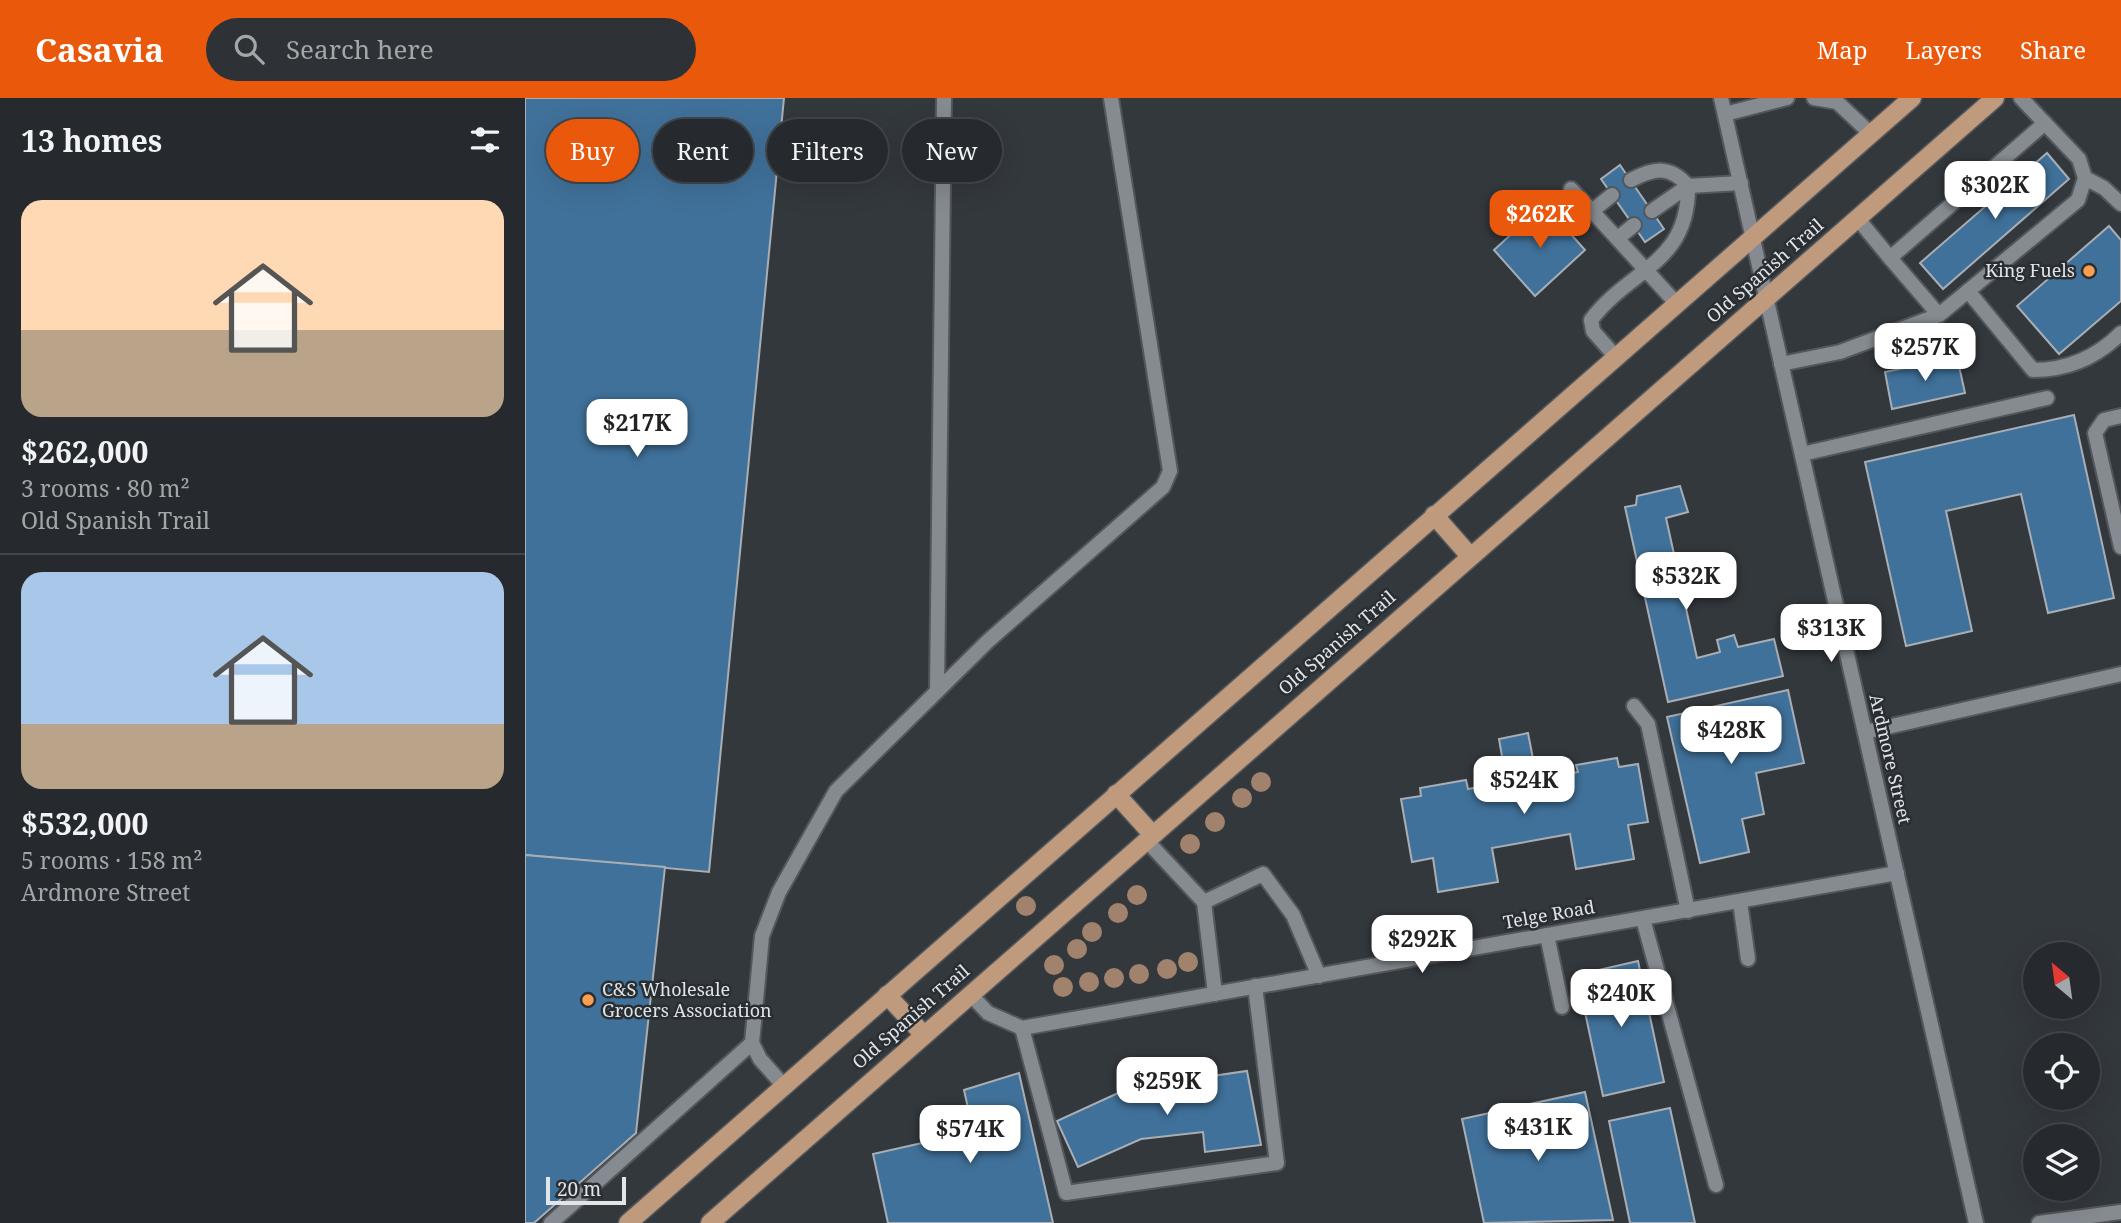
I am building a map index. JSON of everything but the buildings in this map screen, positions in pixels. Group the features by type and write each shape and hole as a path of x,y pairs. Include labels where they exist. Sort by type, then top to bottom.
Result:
{"main road":[{"name":"Old Spanish Trail","path":"629,1223 783,1085 1912,98"},
{"name":"Old Spanish Trail","path":"710,1223 1469,555 1996,98"},
{"path":"1434,516 1469,555"},
{"path":"1116,794 1149,837"},
{"path":"887,995 923,1034"}],"street":[{"path":"937,691 944,98"},
{"path":"783,1085 760,1059 753,1043 762,936 779,892 836,791 988,641 1163,487 1170,471 1111,98"},
{"name":"Ardmore Street","path":"1721,98 1976,1223"},
{"path":"1725,114 1787,98"},
{"path":"1814,98 1839,100 1871,134"},
{"path":"1781,364 1840,352 1939,315 2078,200 2085,178 2080,159 2021,98"},
{"path":"1890,258 2045,123"},
{"path":"1615,356 1593,331 1591,320 1675,242 1684,225 1688,186 1677,174 1663,169 1631,180"},
{"path":"2085,178 2103,188 2121,204"},
{"path":"1652,211 1688,186 1741,183"},
{"path":"1571,189 1677,303"},
{"path":"1592,211 1612,195"},
{"path":"1858,219 1939,315"},
{"path":"1618,238 1634,225"},
{"path":"1968,291 2033,370 2059,370 2103,352 2121,333"},
{"path":"1802,454 2047,398"},
{"path":"2121,416 2104,420 2095,433 2121,547"},
{"path":"1864,732 2121,674"},
{"path":"1634,706 1648,724 1688,911"},
{"path":"1149,837 1204,902 1215,994"},
{"name":"Telge Road","path":"1022,1028 1897,873"},
{"path":"1204,902 1263,874 1293,915 1319,976"},
{"path":"1739,902 1748,959"},
{"path":"1643,919 1716,1185"},
{"path":"1547,935 1562,1007"},
{"path":"970,994 988,1013 1022,1028 1066,1193 1277,1163 1255,986"},
{"path":"551,1223 753,1043"},
{"path":"2039,1223 2121,1212"}],"place":[{"name":"King Fuels","path":"2089,271"},
{"name":"C&S Wholesale Grocers Association","path":"588,1000"}]}
